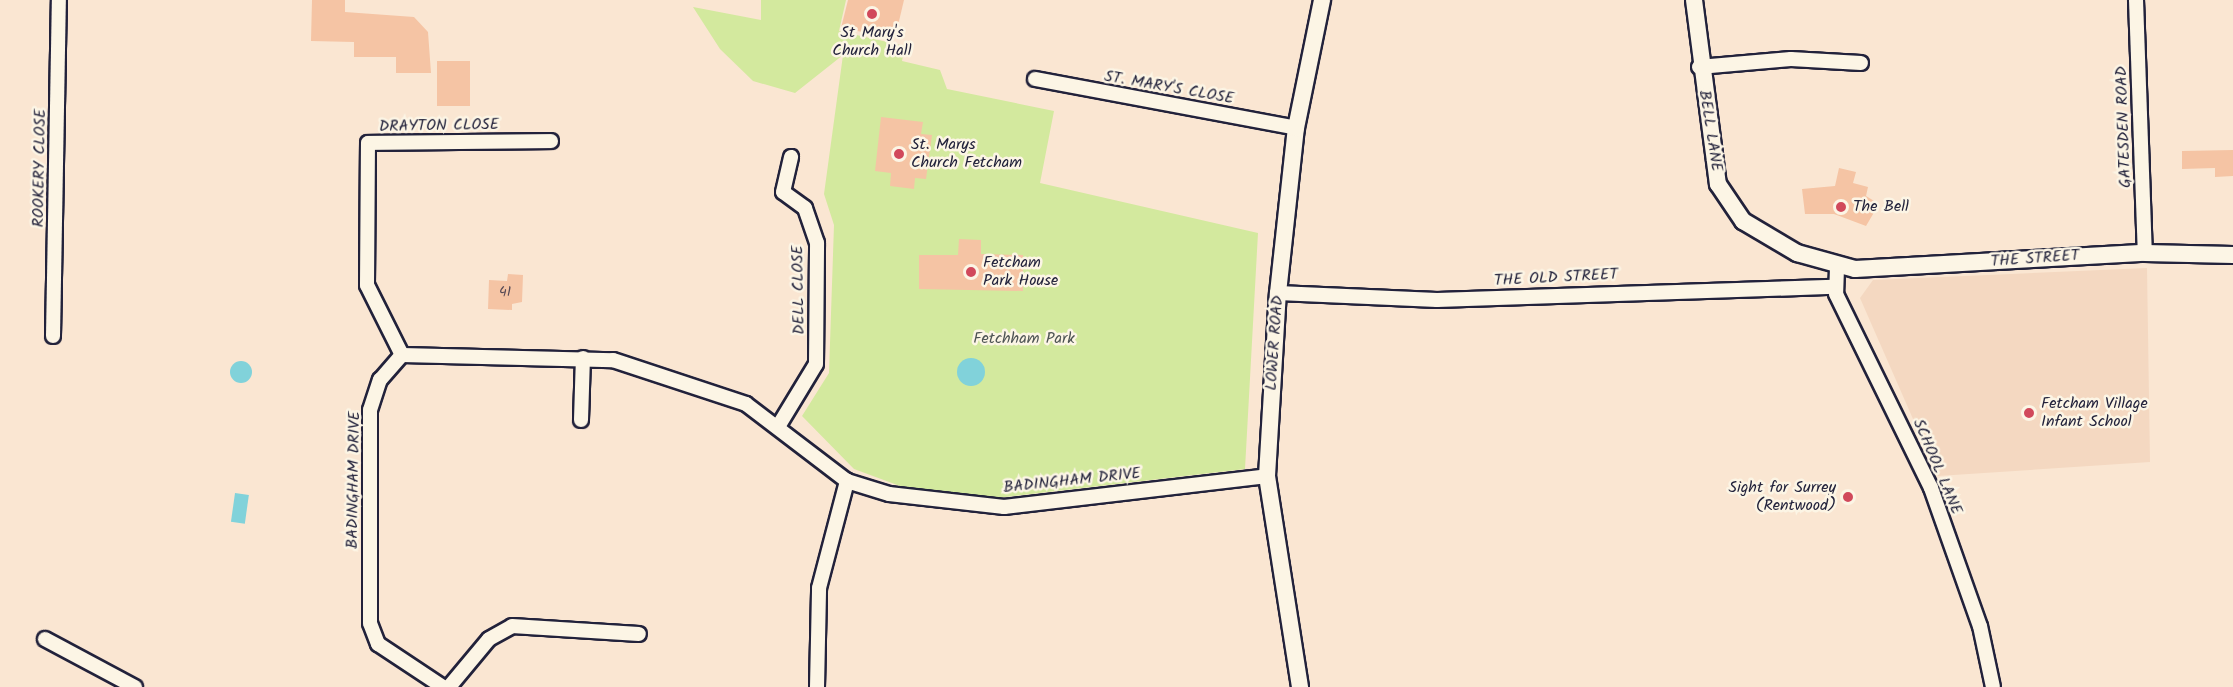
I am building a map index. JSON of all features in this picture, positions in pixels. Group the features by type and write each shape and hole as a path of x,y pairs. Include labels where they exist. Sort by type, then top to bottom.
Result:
{"street":[{"name":"ROOKERY CLOSE","path":"53,336 59,0"},
{"name":"LOWER ROAD","path":"1300,687 1267,476 1278,293 1296,128 1322,0"},
{"name":"BELL LANE","path":"1694,0 1699,67 1718,183 1729,202 1762,235 1837,268"},
{"name":"GATESDEN ROAD","path":"2136,0 2145,253"},
{"path":"1699,67 1791,59 1861,63"},
{"name":"ST. MARY'S CLOSE","path":"1035,79 1296,128"},
{"name":"DRAYTON CLOSE","path":"402,355 367,285 368,143 551,141"},
{"name":"DELL CLOSE","path":"779,425 816,364 817,243 805,208 783,192 791,157"},
{"name":"THE STREET","path":"1837,268 2145,253 2233,255"},
{"path":"1834,287 1837,268"},
{"name":"THE OLD STREET","path":"1278,293 1437,300 1771,286 1834,287"},
{"name":"SCHOOL LANE","path":"1834,287 1931,488 1980,626 1993,687"},
{"name":"BADINGHAM DRIVE","path":"443,687 378,644 370,623 370,410 380,380 402,355 614,360 714,391 779,425 847,481 889,494 1004,507 1267,476"},
{"path":"581,420 583,358"},
{"path":"817,687 819,588 847,481"},
{"path":"449,687 489,639 512,626 639,634"},
{"path":"45,639 135,687"}],"shaded area":[{"name":"Fetcham Village Infant School","path":"2147,268 2150,462 1938,476 1860,298 1873,280"}],"green space":[{"name":"Fetchham Park","path":"761,0 846,0 839,31 905,46 902,61 940,70 947,89 1054,111 1040,183 1258,233 1245,469 997,498 900,486 854,469 802,416 829,373 834,225 824,194 843,55 795,93 753,81 720,49 693,7 761,20"}],"water":[{"path":"971,358 981,362 985,372 981,382 971,386 961,382 957,372 961,362"},
{"path":"241,361 251,368 252,372 245,382 241,383 231,376 230,372 237,362"},
{"path":"235,493 249,495 245,524 231,522"}],"building":[{"path":"312,0 345,0 345,12 414,17 428,32 431,73 396,73 396,57 354,57 354,42 311,41"},
{"name":"St Mary's Church Hall","path":"848,0 904,0 895,38 841,28"},
{"path":"437,61 470,61 470,106 437,106"},
{"name":"St. Marys Church Fetcham","path":"881,117 923,122 921,134 932,135 926,179 915,178 914,189 890,186 891,173 875,171"},
{"path":"2233,150 2233,176 2215,177 2215,168 2182,169 2182,151"},
{"path":"1839,168 1856,172 1853,183 1868,187 1866,196 1879,204 1866,226 1834,214 1805,214 1802,189 1835,186"},
{"name":"Fetcham Park House","path":"959,239 981,240 981,254 1023,255 1023,291 919,289 919,255 958,255"},
{"path":"508,274 523,275 522,302 512,304 512,310 488,309 489,280 507,281"}],"place":[{"name":"St Mary's Church Hall","path":"872,14"},
{"name":"St. Marys Church Fetcham","path":"899,154"},
{"name":"The Bell","path":"1841,207"},
{"name":"Fetcham Park House","path":"971,272"},
{"name":"Fetcham Village Infant School","path":"2029,413"},
{"name":"Sight for Surrey (Rentwood)","path":"1848,497"}]}
